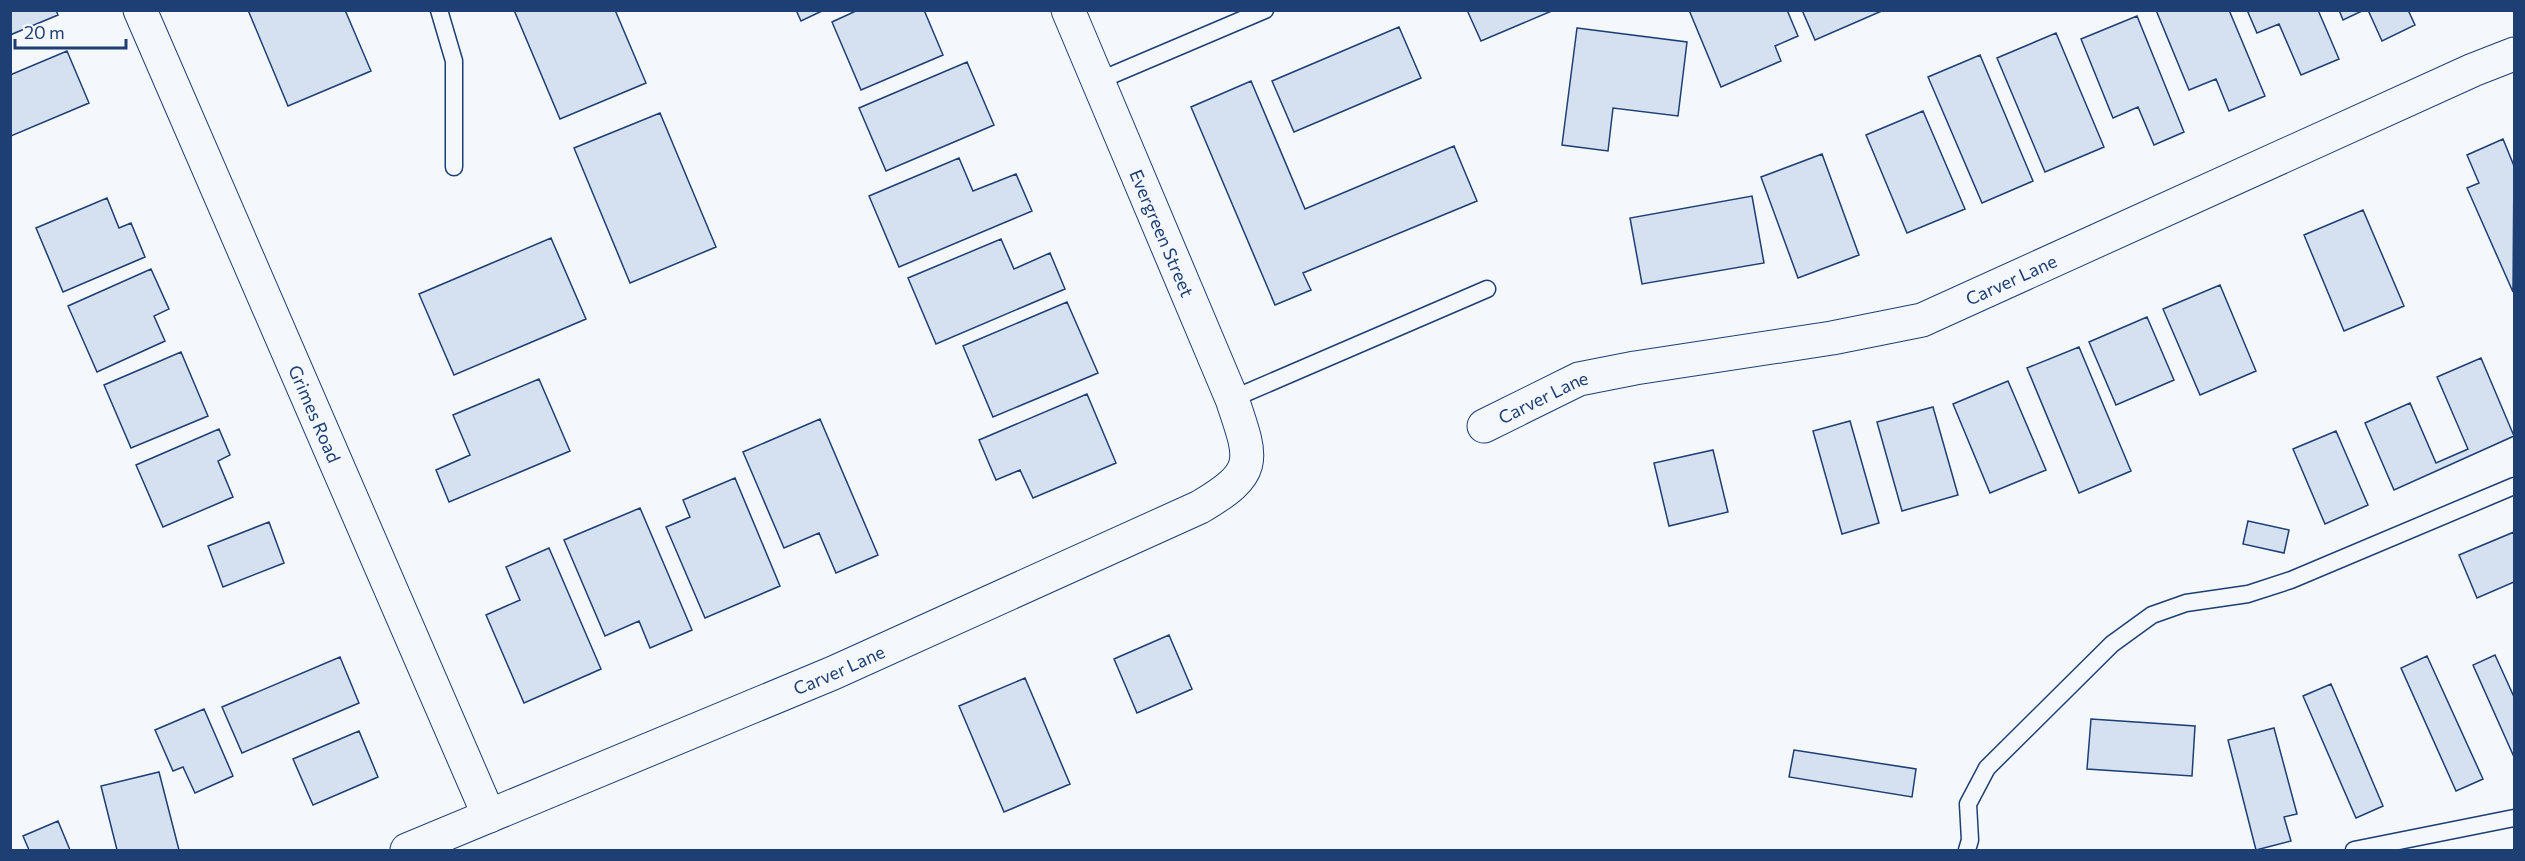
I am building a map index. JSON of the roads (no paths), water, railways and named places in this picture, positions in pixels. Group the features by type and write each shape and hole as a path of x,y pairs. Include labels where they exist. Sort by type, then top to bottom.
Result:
{"street":[{"name":"Grimes Road","path":"140,10 489,816"},
{"name":"Evergreen Street","path":"1068,10 1233,399 1246,440 1248,458"},
{"name":"Carver Lane","path":"1484,426 1579,379 1635,368 1832,338 1922,320 2462,75 2514,54"},
{"name":"Carver Lane","path":"407,850 833,673 1200,507 1227,491 1241,477 1248,458"}],"lane":[{"path":"439,10 454,61 454,167"},
{"path":"1098,81 1265,10"},
{"path":"1233,399 1487,289"},
{"path":"1967,850 1970,840 1968,804 1986,768 2112,644 2152,615 2186,603 2248,594 2292,580 2514,486"},
{"path":"2354,850 2514,818"}]}
